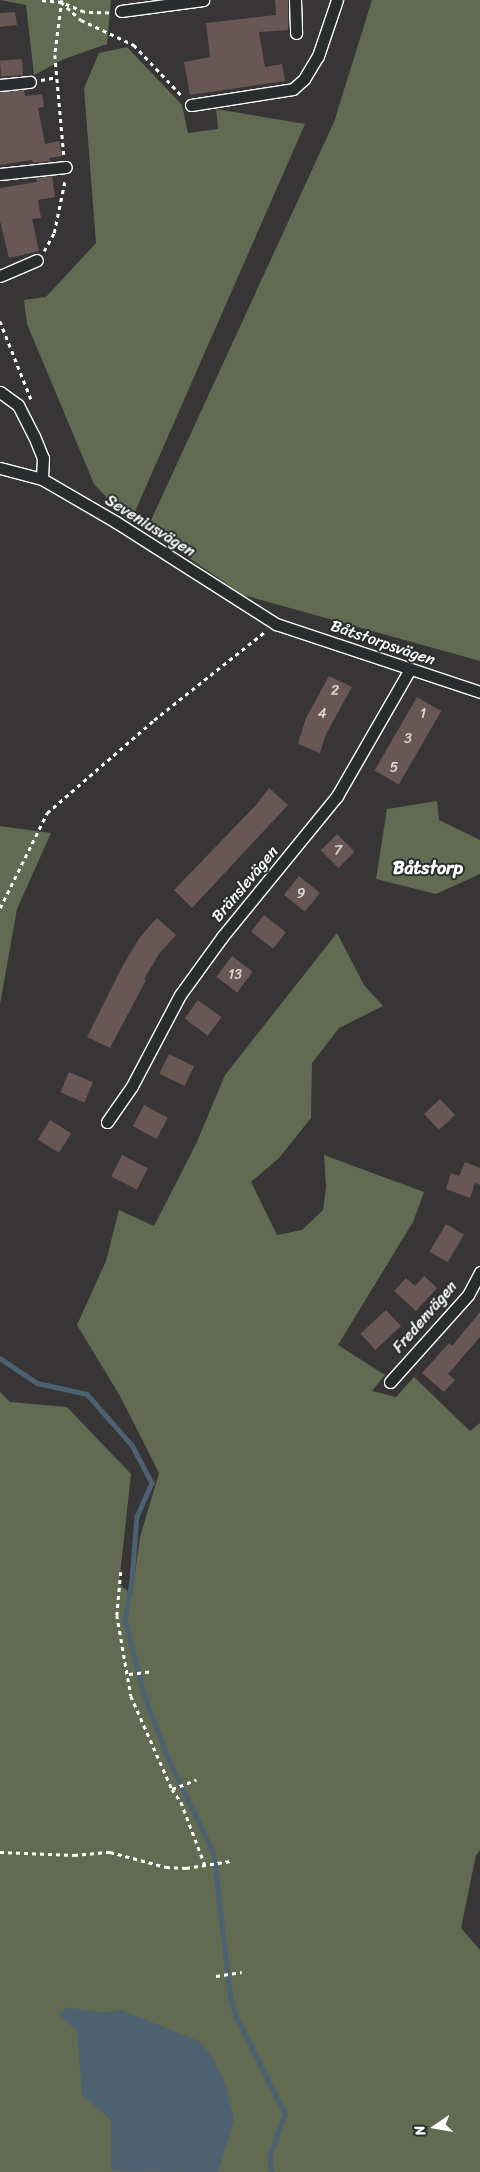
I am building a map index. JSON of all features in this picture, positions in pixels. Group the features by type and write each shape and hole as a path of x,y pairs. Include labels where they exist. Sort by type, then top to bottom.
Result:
{"street":[{"path":"121,12 203,0"},
{"path":"295,0 296,33"},
{"path":"190,105 293,89 304,79 318,56 338,0"},
{"path":"0,86 30,82"},
{"path":"0,174 66,168"},
{"path":"0,276 38,260"},
{"path":"0,392 18,405 34,436 43,458 42,479"},
{"name":"Seveniusvägen","path":"0,468 42,479 116,522 276,624"},
{"name":"Båtstorpsvägen","path":"276,624 480,692"},
{"name":"Bränslevägen","path":"108,1122 132,1086 180,995 222,937 337,796 410,669"},
{"name":"Fredenvägen","path":"390,1382 468,1295 480,1272"}],"path":[{"path":"42,0 62,1 98,15 121,12"},
{"path":"62,1 81,20 134,45 190,105"},
{"path":"38,260 54,234 64,195 66,168 56,55 62,1"},
{"path":"0,908 47,813 59,800 223,663 276,624"},
{"path":"120,1572 117,1615 131,1696 172,1789 181,1802 205,1865"},
{"path":"128,1674 152,1671"},
{"path":"172,1789 196,1780"},
{"path":"0,1852 74,1855 110,1852 166,1867 205,1865 230,1861"},
{"path":"216,1976 242,1972"}],"green space":[{"path":"0,0 111,0 107,44 64,59 34,75 26,5"},
{"path":"372,0 480,0 480,661 243,595 147,529 334,122"},
{"path":"127,47 182,105 188,133 218,129 216,109 305,124 130,523 94,484 27,324 24,300 46,297 96,243 84,88 99,53"},
{"path":"437,801 439,820 480,840 480,874 436,894 376,879 387,809"},
{"path":"0,826 51,833 17,909 0,1004"},
{"path":"337,933 364,985 383,1006 339,1028 312,1063 311,1118 279,1158 251,1182 277,1235 302,1230 323,1210 326,1187 324,1155 424,1192 413,1222 338,1345 385,1375 372,1391 396,1397 414,1377 470,1431 480,1423 480,1850 476,1855 461,1928 480,1950 480,2172 0,2172 0,1392 10,1402 67,1407 131,1474 119,1584 132,1595 140,1537 159,1473 120,1396 77,1325 106,1261 119,1210 154,1226 196,1144 225,1075"}],"water":[{"path":"66,2007 103,2013 121,2010 199,2041 212,2056 226,2086 234,2120 218,2172 111,2171 111,2120 82,2095 77,2031 59,2015"}],"building":[{"path":"275,0 288,0 288,30 259,32 265,67 282,64 285,81 190,95 184,62 210,57 206,23 276,15"},
{"path":"15,12 17,25 0,27 0,13"},
{"path":"22,59 23,75 1,76 0,61"},
{"path":"24,90 25,96 42,94 44,107 38,108 45,144 59,141 62,156 49,158 50,161 33,163 32,160 0,165 0,92"},
{"path":"52,176 55,197 38,200 41,218 32,219 39,251 9,258 0,221 0,188 37,182 36,178"},
{"path":"329,676 352,687 326,734 320,753 298,744 306,718"},
{"path":"417,697 441,711 399,785 374,771"},
{"path":"269,788 288,805 192,908 174,890 256,805"},
{"path":"337,834 355,852 338,868 321,850"},
{"path":"299,876 320,893 305,912 284,895"},
{"path":"264,915 286,932 273,949 251,932"},
{"path":"157,918 176,935 159,954 144,979 146,980 110,1048 87,1037 122,967 140,937"},
{"path":"232,956 253,972 237,992 216,977"},
{"path":"198,1000 221,1017 208,1036 184,1019"},
{"path":"169,1054 194,1066 185,1086 159,1074"},
{"path":"69,1072 93,1082 84,1102 60,1092"},
{"path":"440,1099 455,1115 439,1130 424,1114"},
{"path":"144,1105 168,1118 157,1139 133,1126"},
{"path":"50,1120 71,1133 59,1153 38,1140"},
{"path":"122,1155 148,1168 137,1190 111,1176"},
{"path":"465,1162 480,1168 480,1185 475,1183 470,1198 446,1189 451,1173 459,1176"},
{"path":"446,1224 464,1235 448,1262 430,1251"},
{"path":"424,1276 437,1288 416,1311 394,1291 406,1278 415,1286"},
{"path":"386,1310 401,1326 375,1350 360,1334"},
{"path":"480,1312 480,1337 448,1374 455,1380 444,1392 422,1373 449,1343 452,1346"}],"waterway":[{"path":"0,1358 37,1383 87,1394 132,1445 152,1483 137,1516 132,1581 125,1619 144,1694 168,1758 214,1854 231,2000 236,2016 285,2114 270,2156 272,2172"}],"district":[{"name":"Båtstorp","path":"428,868"}]}
